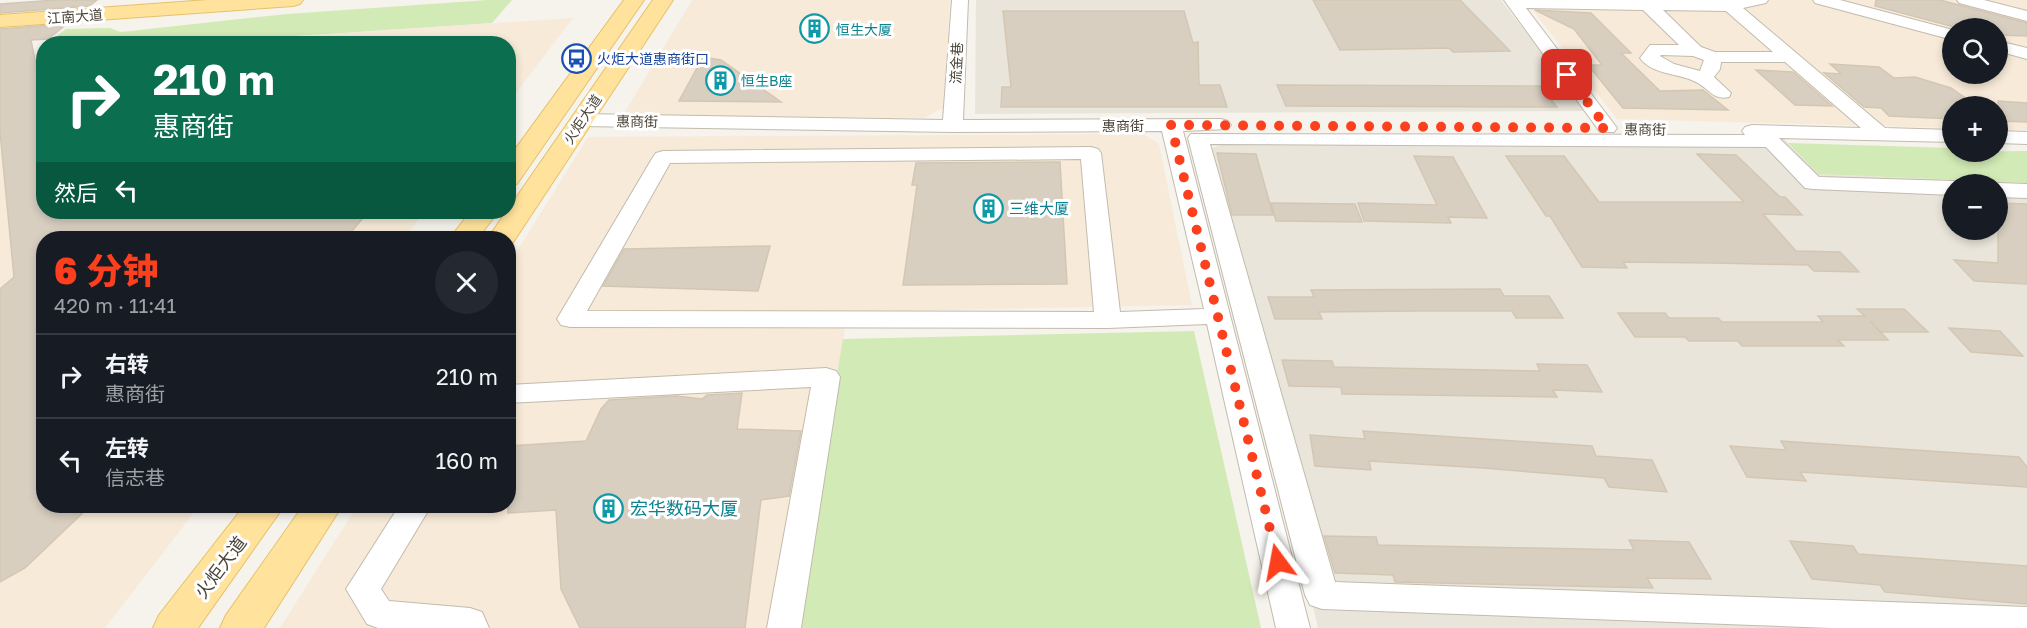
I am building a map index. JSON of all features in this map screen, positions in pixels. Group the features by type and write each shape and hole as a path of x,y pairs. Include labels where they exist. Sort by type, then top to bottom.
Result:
{"main road":[{"name":"江南大道","path":"0,7 91,0"},
{"name":"江南大道","path":"0,21 293,0"},
{"name":"火炬大道","path":"516,167 634,0"},
{"name":"火炬大道","path":"516,217 663,0"},
{"path":"469,231 479,219"},
{"name":"火炬大道","path":"174,628 260,513"},
{"path":"241,628 318,513"}],"street":[{"name":"流金巷","path":"953,126 960,0"},
{"path":"1513,2 1730,6 1760,0"},
{"path":"1821,0 1942,31"},
{"path":"1965,0 2027,16"},
{"path":"1513,2 1607,128"},
{"path":"1648,5 1695,51"},
{"path":"1730,6 1880,134"},
{"path":"1722,93 1704,78 1668,68 1649,58 1656,49 1695,51 1713,57 1790,57"},
{"path":"2008,49 2027,54"},
{"path":"1704,78 1711,69 1713,57"},
{"name":"惠商街","path":"581,120 953,126 1607,128 1942,136"},
{"path":"1171,125 1293,628"},
{"path":"2008,137 2027,138"},
{"path":"1942,188 1813,183 1772,141 1198,138 1322,596 2027,621"},
{"path":"1108,320 1091,153 663,157 570,319 1108,320 1219,316"},
{"path":"2008,190 2027,191"},
{"path":"516,394 826,377 784,628"},
{"path":"411,513 363,589 379,614 470,622 472,628"}],"shaded area":[{"path":"692,0 950,0 943,108 924,118 623,115"},
{"path":"976,0 1501,0 1586,111 975,114"},
{"path":"1525,0 2027,0 2027,130 2008,129 2008,96 1942,96 1942,128 1617,119"},
{"path":"573,18 516,93 516,36 298,36"},
{"path":"36,54 36,219 419,219 410,231 36,231 36,513 194,513 105,628 0,628 0,57"},
{"path":"1143,134 1159,144 1192,305 848,312 793,628 280,628 353,513 516,513 516,253 588,137"},
{"path":"1252,136 1782,137 1819,174 1942,179 1942,240 2008,240 2008,182 2027,183 2027,628 1318,628 1205,150"}],"green space":[{"path":"512,0 492,23 296,36 56,36 66,29 110,28 121,32 287,14"},
{"path":"1788,143 1942,148 1942,162 2008,162 2008,151 2027,151 2027,183 2008,182 2008,174 1942,174 1942,179 1818,174"},
{"path":"1194,331 1261,628 793,628 843,339"}],"building":[{"path":"97,0 89,6 0,13 0,4"},
{"path":"1313,0 1460,0 1510,51 1453,52 1449,48 1340,50"},
{"path":"1876,0 1940,0 2027,23 2027,36 2008,35 2008,18 1942,18 1942,24 1875,6"},
{"path":"1535,10 1591,13 1631,53 1621,53 1660,91 1703,90 1728,110 1623,108 1588,65 1602,65 1574,29"},
{"path":"1003,11 1184,11 1193,43 1198,42 1199,85 1220,85 1227,107 1001,107 1002,87 1011,87"},
{"path":"67,24 52,36 36,36 36,40 31,40 36,65 36,219 362,219 352,231 36,231 36,513 83,513 25,568 0,582 0,289 14,277 0,132 0,29"},
{"name":"恒生B座","path":"703,57 721,60 781,102 679,101"},
{"path":"1830,64 1879,67 1894,78 1915,77 1951,88 1963,96 1942,96 1942,118 1889,116 1881,108 1864,107 1824,73 1841,74"},
{"path":"1756,70 1793,72 1832,106 1795,105"},
{"path":"1277,85 1540,86 1557,107 1286,106"},
{"path":"2008,102 2027,103 2027,122 2008,121"},
{"path":"1217,153 1256,154 1273,215 1232,215"},
{"path":"1697,154 1736,155 1780,197 1785,197 1802,215 1763,214 1796,251 1840,252 1859,272 1814,271 1808,265 1713,263 1623,262 1627,268 1582,267 1550,216 1546,216 1506,156 1564,156 1599,202 1744,202"},
{"path":"1414,156 1453,157 1487,218 1448,217 1451,223 1364,221 1358,203 1437,205"},
{"name":"三维大厦","path":"1060,162 1067,284 903,285 917,185 912,185 916,163"},
{"path":"1271,203 1355,204 1362,222 1276,221"},
{"path":"2008,203 2027,204 2027,284 1974,281 1954,260 1998,263 1998,240 2008,240"},
{"path":"770,246 758,291 603,286 624,249"},
{"path":"1500,289 1504,296 1549,296 1563,318 1516,318 1512,311 1414,311 1319,312 1322,319 1275,319 1268,297 1314,297 1311,290"},
{"path":"1857,309 1904,309 1928,332 1880,332 1888,340 1838,340 1844,346 1742,346 1738,341 1689,341 1685,337 1635,337 1618,313 1665,313 1669,318 1718,318 1722,322 1823,322 1818,316 1865,316"},
{"path":"1949,328 2000,331 2023,356 1971,352"},
{"path":"1282,360 1332,361 1334,367 1540,371 1537,364 1587,365 1602,392 1553,390 1557,397 1342,394 1341,387 1289,386"},
{"name":"宏华数码大厦","path":"742,393 737,429 801,431 789,496 761,500 745,628 580,628 561,589 556,510 516,512 516,445 586,441 601,409 609,400 676,396 702,399 707,395"},
{"path":"1363,431 1592,446 1596,456 1652,460 1667,492 1609,487 1604,478 1483,468 1369,461 1371,470 1315,466 1310,435 1365,439"},
{"path":"1781,441 2019,457 2027,467 2027,487 1800,472 1806,481 1747,477 1730,446 1786,450"},
{"path":"1324,536 1376,537 1378,545 1634,550 1629,540 1689,542 1711,579 1647,578 1653,588 1395,582 1393,575 1335,573"},
{"path":"1790,541 1853,546 1858,554 2027,566 2027,604 1885,592 1880,585 1812,579"}],"place":[{"name":"恒生大厦","path":"815,29"},
{"name":"火炬大道惠商街口","path":"576,58"},
{"name":"恒生B座","path":"720,80"},
{"name":"三维大厦","path":"988,208"},
{"name":"宏华数码大厦","path":"609,508"}],"route":[{"path":"1278,562 1171,125 1607,128 1567,75"}]}
